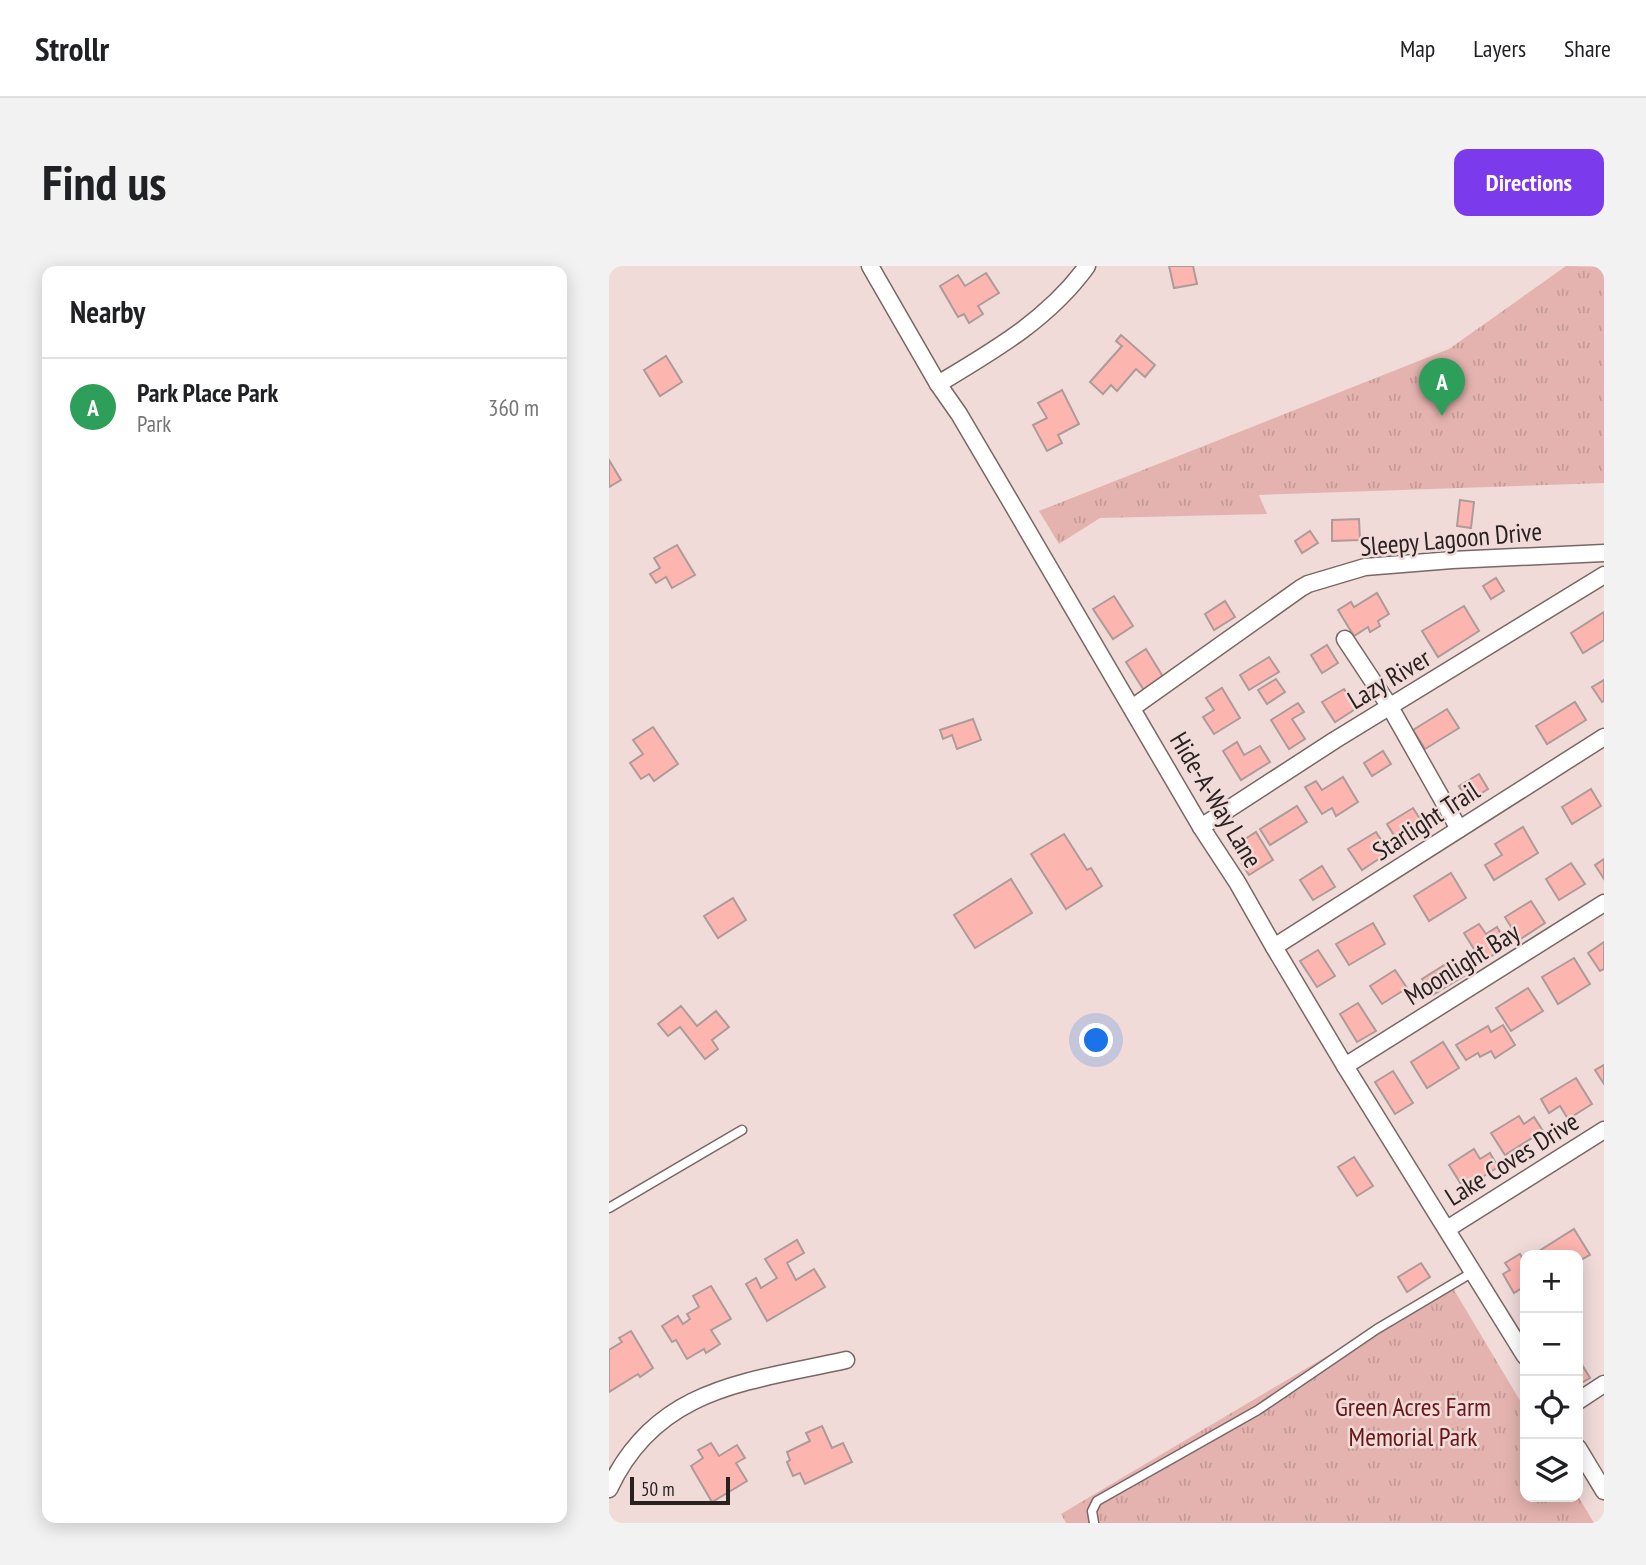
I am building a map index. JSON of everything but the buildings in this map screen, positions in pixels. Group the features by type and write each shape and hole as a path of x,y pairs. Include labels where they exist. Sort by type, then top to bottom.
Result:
{"street":[{"name":"Hide-A-Way Lane","path":"870,266 1201,827 1237,881 1345,1066 1520,1348"},
{"path":"938,384 1021,332 1062,298 1087,266"},
{"name":"Sleepy Lagoon Drive","path":"1132,708 1308,584 1366,567 1604,553"},
{"name":"Lazy River","path":"1201,827 1335,740 1604,575"},
{"path":"1345,639 1390,707 1459,830"},
{"name":"Starlight Trail","path":"1274,947 1604,737"},
{"name":"Moonlight Bay","path":"1345,1066 1604,903"},
{"name":"Lake Coves Drive","path":"1447,1229 1604,1130"},
{"path":"609,1489 625,1460 646,1435 666,1417 693,1400 728,1386 846,1360"},
{"path":"1583,1398 1604,1384"},
{"path":"1583,1456 1604,1491"}],"lane":[{"path":"609,1208 742,1130"},
{"path":"1094,1523 1092,1511 1097,1501 1258,1410 1377,1329 1473,1272"}],"green space":[{"path":"1566,266 1604,267 1604,483 1259,495 1267,514 1100,518 1059,544 1039,511 1449,349"},
{"name":"Green Acres Farm Memorial Park","path":"1450,1283 1520,1401 1520,1502 1582,1502 1594,1523 1066,1523 1061,1514"}],"place":[{"name":"Park Place Park","path":"1442,416"}]}
